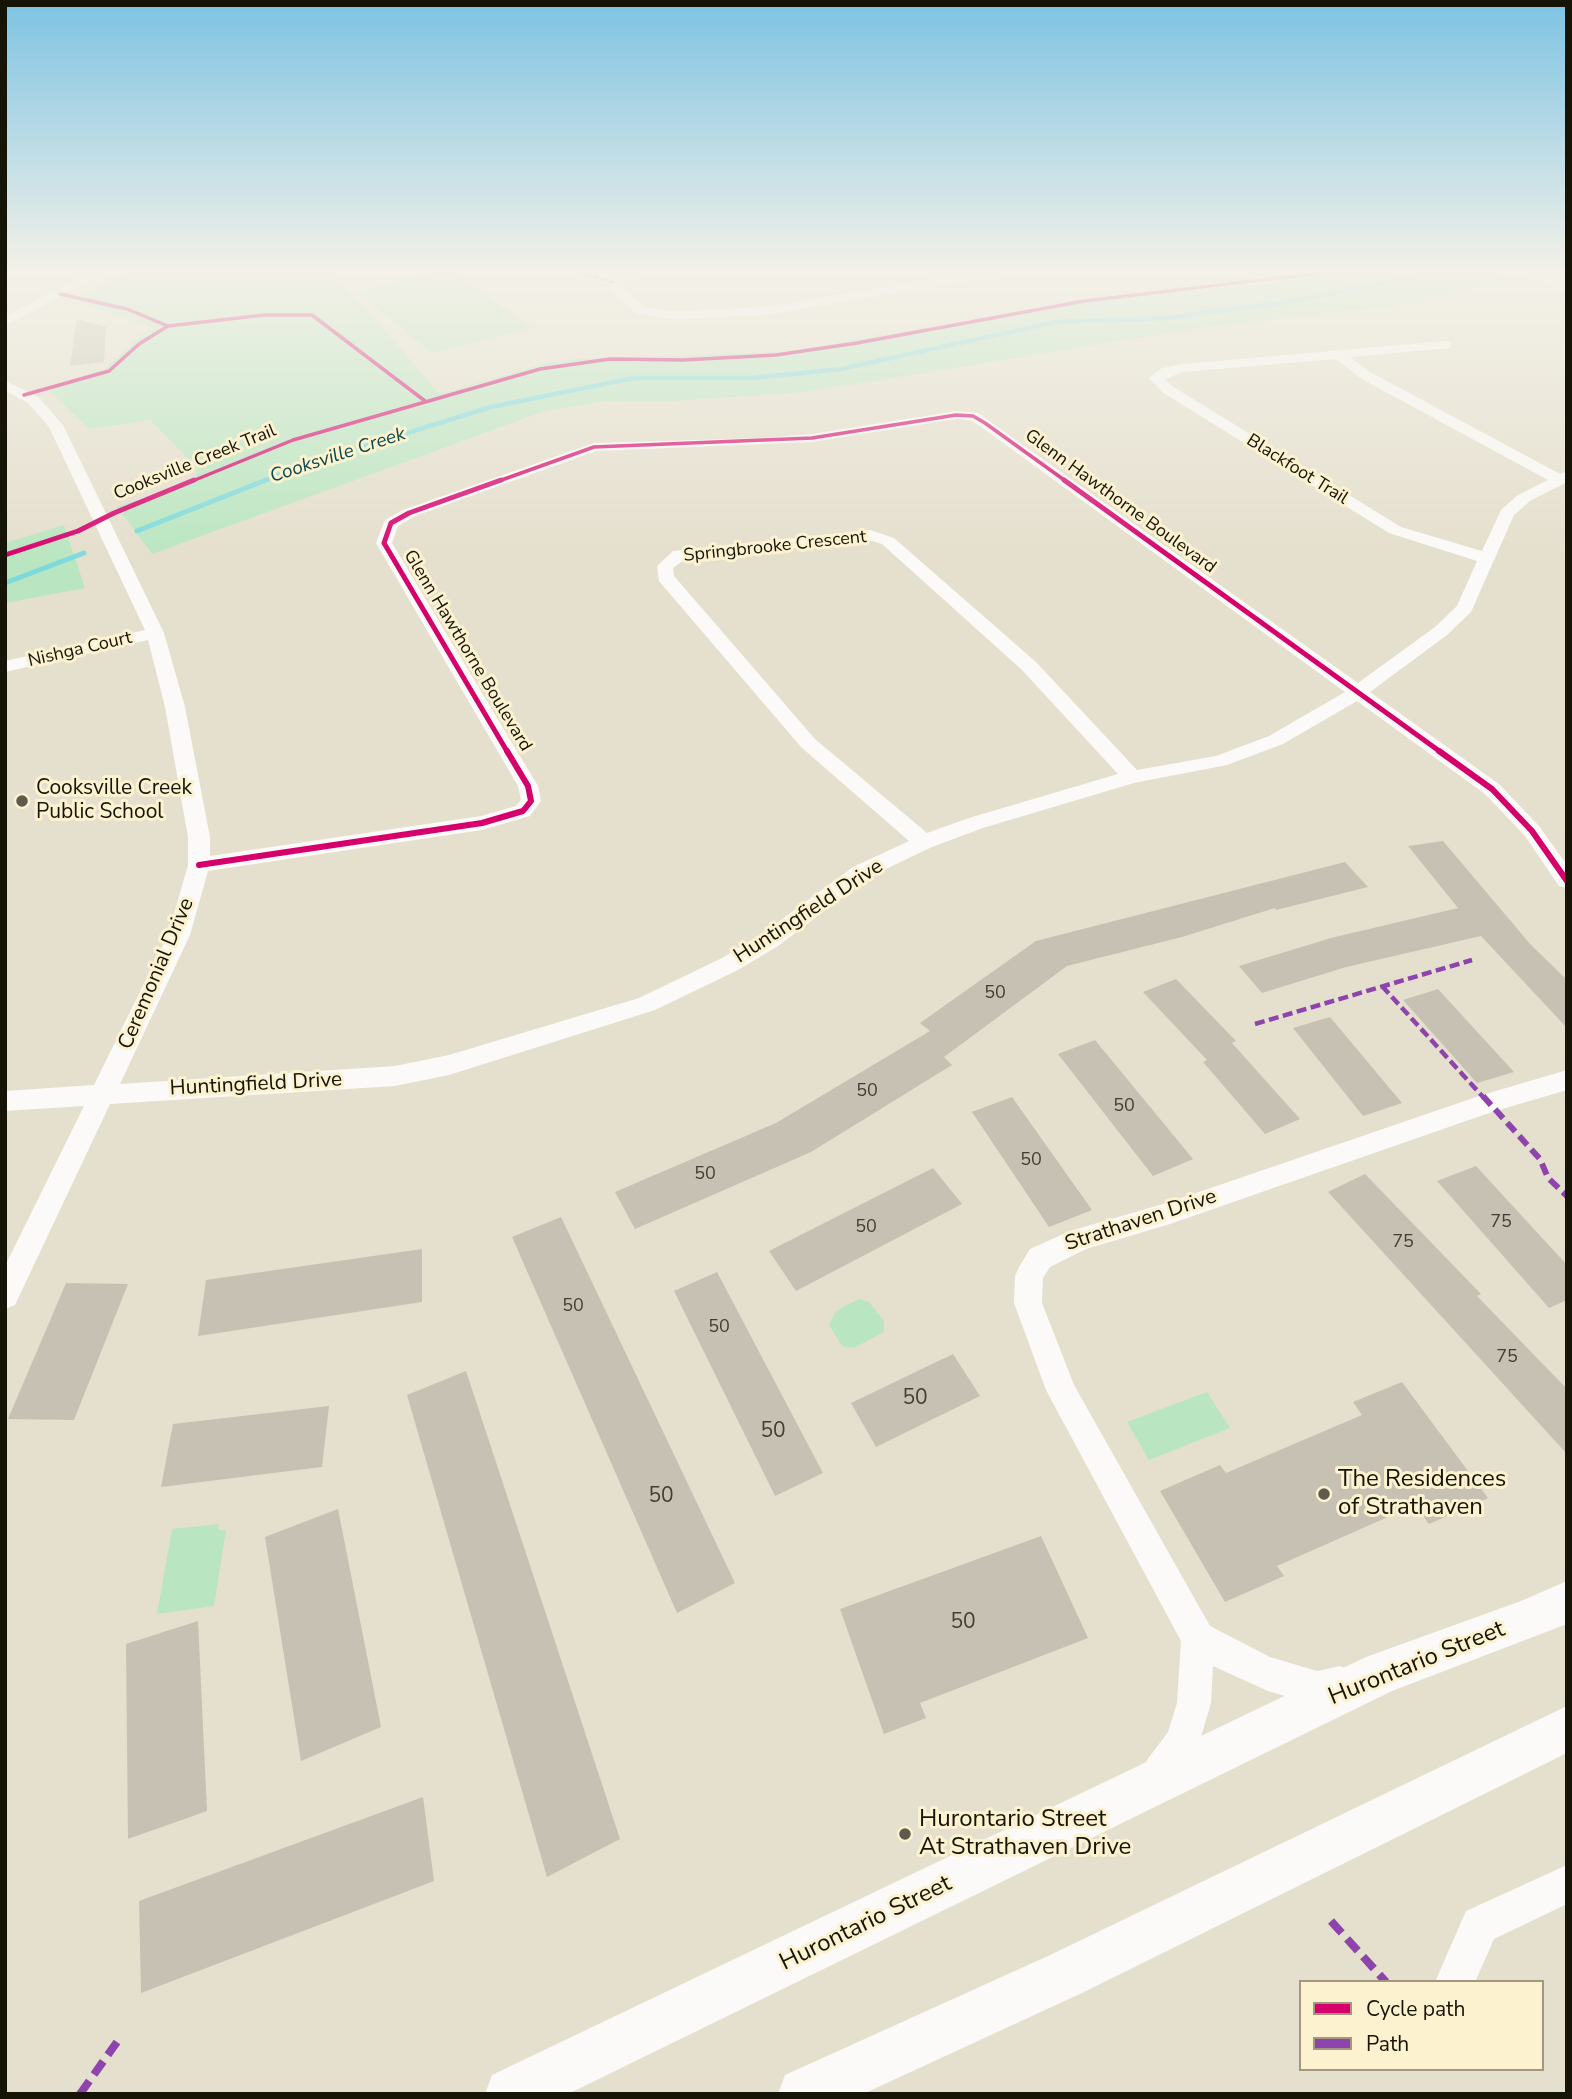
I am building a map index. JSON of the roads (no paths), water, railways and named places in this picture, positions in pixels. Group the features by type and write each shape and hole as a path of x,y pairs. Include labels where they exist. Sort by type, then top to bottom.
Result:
{"main road":[{"name":"Hurontario Street","path":"511,2094 1382,1674 1527,1620 1567,1602"},
{"path":"804,2094 1066,1974 1567,1729"}],"street":[{"name":"Blackfoot Trail","path":"1195,367 1167,371 1156,377 1167,389 1395,530 1486,558"},
{"path":"1353,367 1562,478"},
{"name":"Ceremonial Drive","path":"5,385 33,400 57,425 155,633 163,657 199,837 198,865 192,897 179,936 5,1296"},
{"name":"Glenn Hawthorne Boulevard","path":"198,865 482,823 523,811 531,801 528,786 384,543 391,523 409,513 594,447 764,442 862,432 934,417 973,416 1492,789 1532,831 1567,881"},
{"name":"Huntingfield Drive","path":"5,1101 395,1076 449,1065 647,1004 692,984 770,940 860,872 924,842 976,822 1132,778 1220,761 1314,720 1441,631 1465,608 1507,513 1524,498 1562,478"},
{"name":"Springbrooke Crescent","path":"924,842 808,743 665,577 665,566 679,555 870,535 888,541 1029,666 1132,778"},
{"name":"Nishga Court","path":"5,667 155,633"},
{"name":"Strathaven Drive","path":"1382,1674 1317,1688 1268,1674 1234,1660 1198,1638 1061,1390 1043,1336 1028,1303 1028,1276 1040,1258 1080,1239 1170,1213 1488,1103 1567,1080"},
{"path":"1150,1787 1182,1741 1195,1703 1198,1638"},
{"path":"1456,1980 1480,1925 1567,1884"}],"waterway":[{"name":"Cooksville Creek","path":"261,482 307,464 491,407 634,378 752,378 850,367"},
{"name":"Cooksville Creek","path":"137,531 266,480"},
{"name":"Cooksville Creek","path":"5,583 84,553"}],"place":[{"name":"Cooksville Creek Public School","path":"22,801"},
{"name":"The Residences of Strathaven","path":"1324,1494"},
{"name":"Hurontario Street At Strathaven Drive","path":"905,1834"}]}
